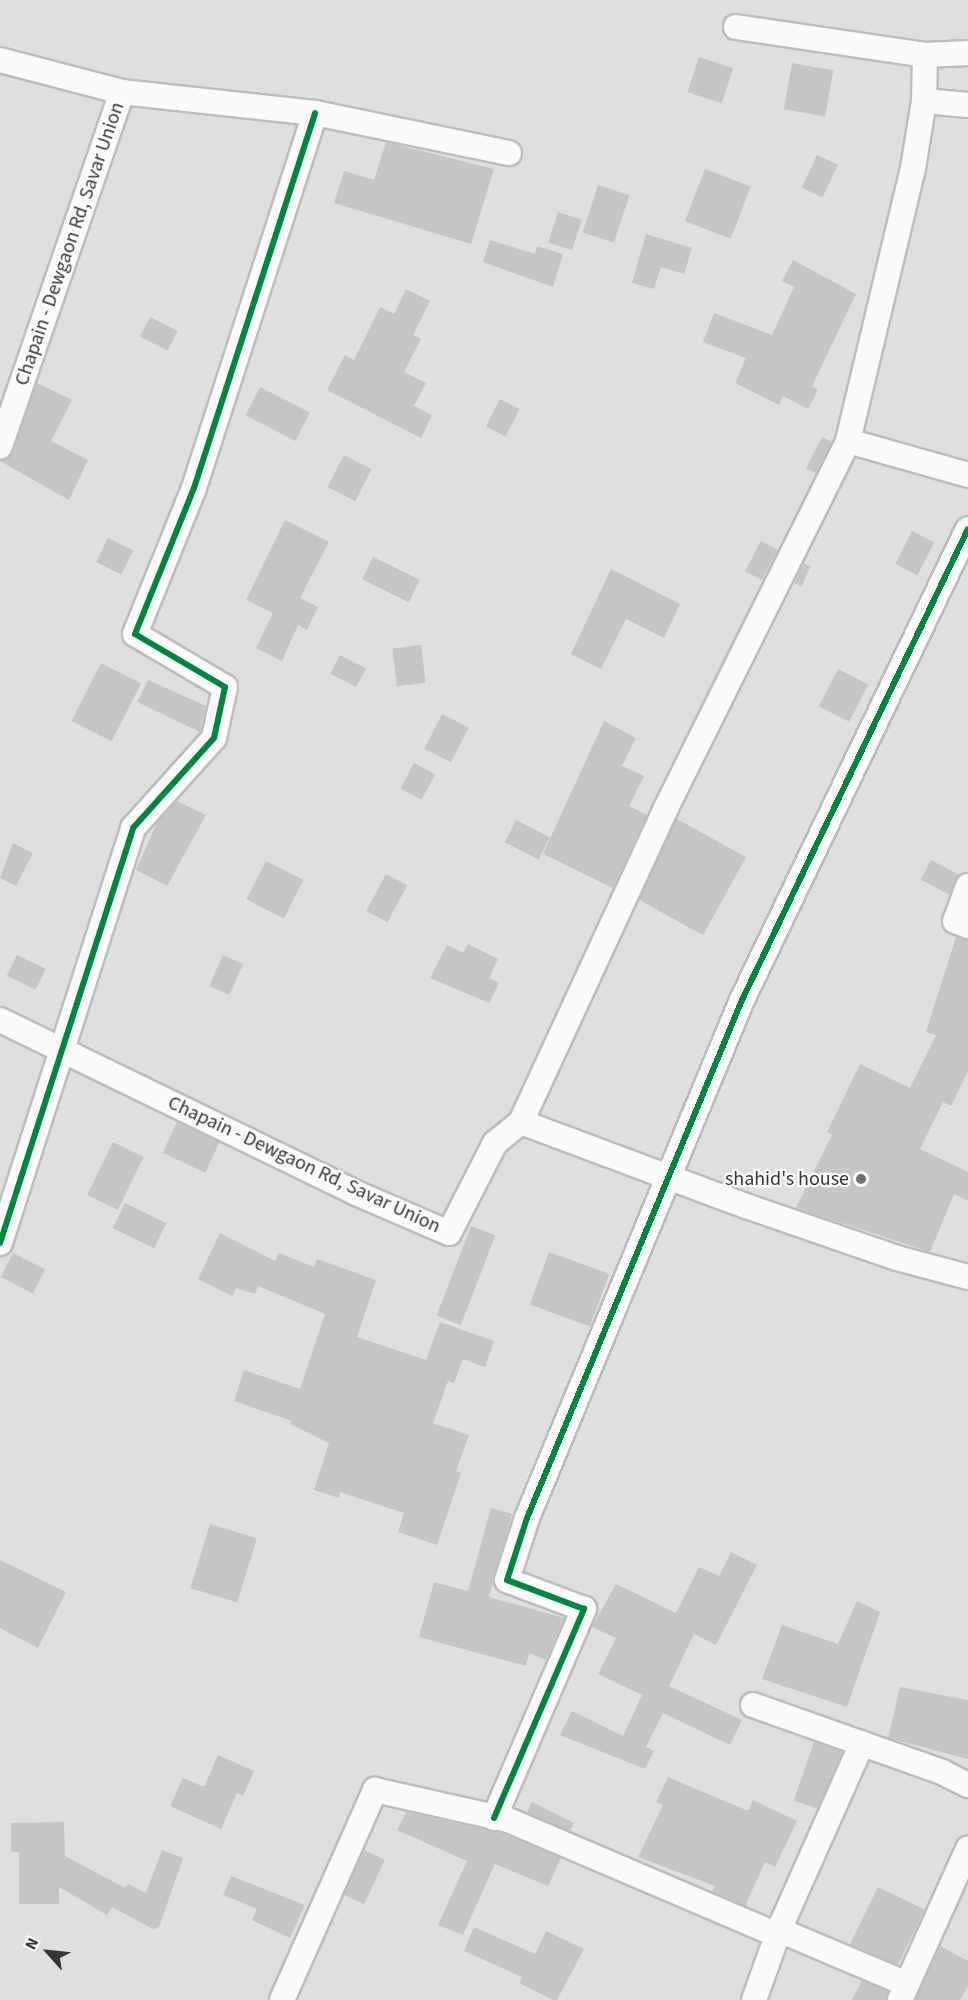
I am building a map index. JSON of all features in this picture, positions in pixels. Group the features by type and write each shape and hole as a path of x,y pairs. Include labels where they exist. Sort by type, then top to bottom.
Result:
{"street":[{"path":"736,27 925,56 968,53"},
{"path":"925,56 924,101 913,168 848,441 666,808 521,1122 665,1178 897,1258 968,1277"},
{"name":"Chapain - Dewgaon Rd, Savar Union","path":"0,60 122,92 0,447"},
{"path":"122,92 315,113 509,153"},
{"path":"924,101 968,105"},
{"path":"0,1243 133,828 214,738 225,687 135,634 194,488 315,113"},
{"path":"848,441 968,475"},
{"path":"495,1818 584,1609 507,1580 527,1518 665,1178 742,999 968,529"},
{"path":"968,886 955,921 968,926"},
{"name":"Chapain - Dewgaon Rd, Savar Union","path":"0,1020 62,1053 449,1233 495,1143 521,1122"},
{"path":"753,1705 968,1785"},
{"path":"754,2000 778,1933 862,1744"},
{"path":"282,2000 375,1790 495,1818 778,1933 903,1992 960,1888 968,1849"}],"building":[{"path":"699,57 733,68 722,103 688,92"},
{"path":"792,63 833,70 825,117 784,109"},
{"path":"386,142 494,169 471,244 334,203 344,171 374,180"},
{"path":"817,155 838,165 823,197 802,188"},
{"path":"705,169 751,187 731,239 685,221"},
{"path":"598,185 629,195 614,243 583,233"},
{"path":"558,212 582,220 572,250 548,242"},
{"path":"646,234 692,248 684,274 661,267 654,289 632,283"},
{"path":"490,240 535,254 537,246 563,254 553,287 483,262"},
{"path":"793,260 856,294 812,386 818,390 808,409 783,396 779,405 735,383 746,358 703,342 714,313 772,335 794,287 782,281"},
{"path":"406,289 430,301 413,335 421,339 404,372 426,383 414,406 432,415 421,438 327,390 345,355 354,360 380,307 394,314"},
{"path":"150,317 178,331 168,351 140,337"},
{"path":"37,383 72,400 51,441 88,460 69,500 0,461 13,452"},
{"path":"260,387 310,412 295,441 245,416"},
{"path":"500,399 520,409 506,437 486,427"},
{"path":"822,437 832,442 816,473 806,468"},
{"path":"344,455 372,469 355,501 328,487"},
{"path":"285,520 329,542 300,598 318,607 307,630 298,625 282,661 256,648 273,613 246,600"},
{"path":"912,531 934,542 917,575 895,564"},
{"path":"108,538 133,550 121,575 96,562"},
{"path":"761,541 778,550 762,580 745,571"},
{"path":"373,557 420,580 409,602 362,579"},
{"path":"803,563 810,566 802,586 794,583"},
{"path":"611,569 680,604 664,638 626,619 601,669 571,654"},
{"path":"421,645 426,683 397,686 392,649"},
{"path":"340,655 366,668 356,687 330,674"},
{"path":"101,663 141,683 112,741 71,721"},
{"path":"838,669 868,684 849,722 819,706"},
{"path":"148,680 206,706 200,732 137,702"},
{"path":"442,714 469,728 451,762 424,749"},
{"path":"604,721 636,738 622,766 644,776 629,806 647,815 613,888 543,854"},
{"path":"414,763 435,774 422,800 400,789"},
{"path":"177,801 206,815 167,886 136,870 157,823"},
{"path":"677,819 746,857 703,935 634,897"},
{"path":"516,820 550,837 539,860 505,842"},
{"path":"13,843 33,853 16,886 0,878"},
{"path":"931,860 959,875 949,894 921,879"},
{"path":"266,861 303,880 284,918 246,899"},
{"path":"386,874 407,885 387,922 366,911"},
{"path":"956,937 968,940 968,1071 951,1106 943,1102 920,1149 968,1172 968,1201 954,1194 930,1252 796,1208 832,1135 827,1132 860,1064 910,1088 936,1035 926,1032"},
{"path":"468,944 498,959 489,978 499,983 489,1003 430,978 447,945 463,953"},
{"path":"17,955 46,969 36,990 7,976"},
{"path":"223,955 243,964 229,995 209,986"},
{"path":"177,1122 220,1142 205,1173 163,1153"},
{"path":"113,1142 144,1157 118,1210 87,1195"},
{"path":"125,1203 166,1223 154,1248 113,1228"},
{"path":"471,1226 495,1235 461,1325 437,1316"},
{"path":"220,1233 275,1261 279,1253 314,1267 317,1259 376,1280 357,1337 426,1360 440,1322 494,1341 485,1367 463,1359 454,1383 448,1381 433,1423 469,1435 456,1471 461,1473 437,1545 398,1532 404,1513 340,1492 339,1498 314,1490 329,1443 290,1424 292,1421 234,1401 244,1370 300,1389 325,1314 258,1286 255,1294 236,1288 232,1296 198,1279"},
{"path":"549,1252 609,1274 590,1327 530,1305"},
{"path":"13,1253 45,1269 33,1293 1,1277"},
{"path":"491,1508 512,1514 489,1597 564,1618 546,1660 529,1653 526,1666 419,1637 434,1582 468,1591"},
{"path":"210,1524 257,1538 237,1602 190,1588"},
{"path":"731,1552 757,1565 716,1645 694,1634 669,1686 742,1720 730,1745 663,1713 646,1747 654,1751 645,1769 560,1735 572,1711 623,1736 642,1695 598,1674 616,1638 592,1627 616,1584 676,1613 699,1567 719,1576"},
{"path":"0,1560 66,1592 38,1648 0,1628"},
{"path":"857,1601 880,1612 847,1707 762,1679 782,1625 838,1644"},
{"path":"900,1687 968,1700 968,1759 888,1738"},
{"path":"814,1742 843,1752 823,1811 794,1801"},
{"path":"218,1755 254,1771 243,1796 237,1793 221,1829 170,1806 183,1778 204,1787"},
{"path":"668,1777 748,1811 753,1800 797,1821 775,1867 765,1862 745,1906 712,1892 715,1886 638,1857 663,1805 656,1802"},
{"path":"532,1802 574,1823 570,1831 527,1813"},
{"path":"406,1812 504,1834 561,1858 548,1886 495,1864 463,1935 438,1925 467,1861 397,1830"},
{"path":"64,1822 65,1856 125,1888 128,1884 146,1893 162,1850 183,1858 159,1927 153,1929 112,1907 107,1915 59,1887 59,1904 19,1904 19,1852 11,1852 11,1823"},
{"path":"364,1850 385,1860 364,1904 343,1894"},
{"path":"231,1876 305,1905 290,1938 252,1920 257,1909 223,1895"},
{"path":"878,1887 925,1910 897,1967 850,1945"},
{"path":"474,1927 535,1954 546,1931 584,1949 557,2000 553,2000 519,1983 522,1977 464,1951"},
{"path":"940,1946 968,1961 968,1986 960,2000 916,2000"},
{"path":"862,1980 888,1992 886,2000 852,2000"}],"cycle path":[{"path":"0,1243 133,828 214,738 225,687 135,634 194,488 315,113"},
{"path":"494,1818 584,1609 507,1580 527,1518 742,1000 968,529"}],"place":[{"name":"shahid's house","path":"861,1179"}]}
